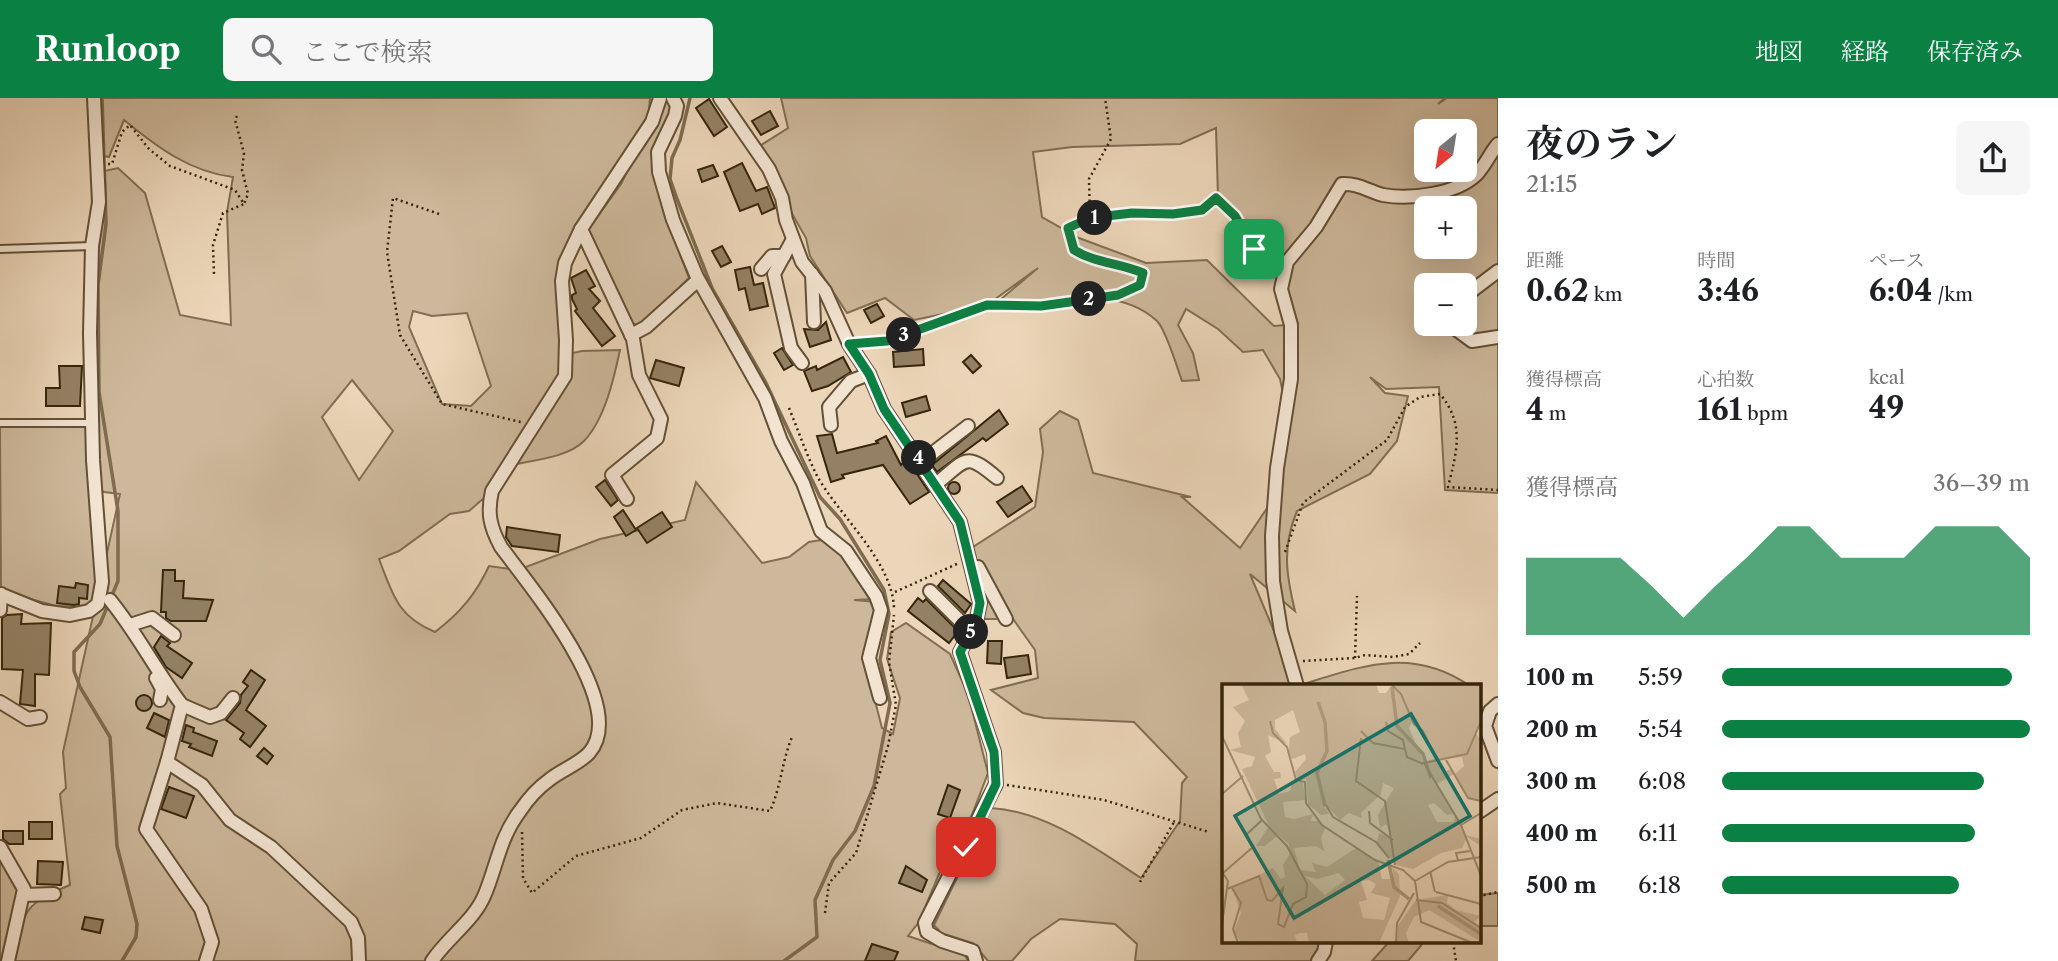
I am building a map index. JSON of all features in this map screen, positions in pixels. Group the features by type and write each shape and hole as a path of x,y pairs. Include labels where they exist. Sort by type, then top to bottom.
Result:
{"street":[{"path":"0,610 0,594 42,611 70,615 89,611 98,604 102,583 93,423 92,246 99,202 94,98"},
{"path":"432,961 469,920 485,895 497,851 512,821 548,780 589,753 598,737 598,713 578,653 492,531 488,511 492,491 565,376 566,340 562,281 565,264 581,229 627,164 652,122 660,98"},
{"path":"673,98 677,106 675,116 658,152 659,172 673,220 698,280 765,398 821,531 846,551 876,596 881,610 869,658 880,698"},
{"path":"720,98 769,169 782,198 802,262 837,313 849,344 869,374 884,409 960,522 980,603 971,632 960,652 994,752 996,784 925,923 927,932 942,941 973,951 976,961"},
{"path":"1296,684 1273,581 1272,536 1276,468 1291,379 1291,325 1281,289 1287,262 1316,227 1342,184 1356,184 1380,194 1397,197 1457,187 1476,175 1498,144"},
{"path":"581,229 631,335 639,375 661,419 657,438 612,475 627,499"},
{"path":"793,239 774,274 791,348 802,363"},
{"path":"761,269 772,256 784,256"},
{"path":"1477,287 1498,271"},
{"path":"812,274 814,322"},
{"path":"631,335 646,327 698,280"},
{"path":"1465,336 1472,341 1498,337"},
{"path":"831,425 829,407 851,381 869,374"},
{"path":"921,462 968,426"},
{"path":"936,484 965,460 976,460 997,478"},
{"path":"967,552 1006,619"},
{"path":"930,590 971,632"},
{"path":"110,600 130,625 182,705 210,717 221,713 233,698"},
{"path":"130,625 152,618 174,635"},
{"path":"147,653 145,658 162,689 160,700"},
{"path":"0,702 28,719 40,718"},
{"path":"1498,704 1490,711 1485,726 1498,761"},
{"path":"182,705 146,829 201,909 212,942 206,961"},
{"path":"167,762 202,785 230,820 271,847 351,922 358,938 359,961"},
{"path":"1480,811 1498,799"},
{"path":"0,847 24,889 8,961"},
{"path":"23,895 54,894"},
{"path":"1318,961 1326,944"}],"lane":[{"path":"0,249 92,246"},
{"path":"0,423 93,423"}],"path":[{"path":"1090,218 1089,178 1111,139 1105,98"},
{"path":"214,274 213,245 223,213 244,204 248,194 242,170 244,153 234,120 237,116"},
{"path":"111,164 122,132 130,125 149,149 170,166 235,190 244,204"},
{"path":"439,214 393,198 387,251 400,335 442,404 534,425"},
{"path":"849,344 887,341 987,305 1041,306 1118,295 1140,285 1143,273 1119,263 1090,260 1074,250 1068,228 1090,218 1202,210 1216,198 1235,216 1281,289"},
{"path":"1283,559 1303,503 1387,440 1405,407 1420,397 1440,394 1451,407 1458,427 1458,446 1448,486 1498,490"},
{"path":"894,593 967,552"},
{"path":"1355,659 1357,596"},
{"path":"1290,662 1355,659 1365,655 1392,657 1409,654 1420,643"},
{"path":"522,829 523,878 532,893 576,856 641,838 682,810 717,803 771,811 776,798 781,763 792,737"},
{"path":"996,784 1104,800 1209,832"},
{"path":"1140,883 1174,822"},
{"path":"1480,893 1484,895 1498,892"}],"shaded area":[{"path":"94,98 650,98 648,122 569,241 564,355 582,351 620,350 608,398 598,421 577,447 549,458 511,465 492,491 469,511 450,514 399,551 379,559 393,594 404,611 422,626 435,632 466,602 489,566 518,570 600,539 685,520 696,482 762,563 789,557 809,542 821,540 841,550 874,599 854,600 877,602 864,658 882,728 893,734 900,698 887,659 891,632 906,623 950,654 968,694 988,773 965,833 939,874 919,922 908,936 965,955 968,961 13,961 27,912 42,898 70,885 60,794 66,788 63,752 120,494 96,491 99,568 95,597 90,607 56,606 1,591 0,426 93,422 95,173 118,168 145,193 180,315 231,325 227,212 233,177 188,164 162,149 124,120 109,157 99,155","holes":["413,311 432,316 467,313 491,386 471,406 442,404 409,327","352,380 393,431 359,480 322,417"]},
{"path":"663,98 670,98 675,116 654,153 670,228 689,278 640,326 626,321 585,234 621,184"},
{"path":"781,98 1445,98 1438,104 1447,98 1498,98 1498,493 1445,490 1439,387 1386,389 1370,377 1385,393 1408,396 1397,441 1370,474 1297,511 1287,549 1289,585 1295,611 1250,574 1296,684 1222,684 1222,944 1319,944 1313,961 1135,961 1137,944 1115,924 1060,919 1031,939 1012,961 988,961 973,943 941,933 934,925 991,808 1031,816 1051,824 1141,878 1180,821 1182,783 1187,777 1134,722 1044,718 1023,713 991,690 1038,678 1035,650 1013,619 983,619 970,549 1035,507 1043,452 1040,429 1060,411 1078,420 1093,473 1191,497 1182,497 1240,548 1274,498 1287,412 1280,379 1263,350 1243,352 1218,329 1186,309 1178,325 1193,353 1199,380 1182,381 1168,340 1160,326 1140,309 1121,302 1078,297 994,305 1038,268 987,305 914,320 885,298 847,313 810,256 806,238 755,149 788,128","holes":["1216,128 1218,196 1277,273 1298,324 1274,326 1207,260 1146,263 1079,238 1042,217 1033,152 1072,147 1180,144"]},
{"path":"1385,664 1427,666 1448,673 1467,684 1303,684 1342,672"},
{"path":"0,848 22,900 11,961 0,961"},
{"path":"1498,893 1498,926 1480,926 1480,895"},
{"path":"1387,944 1422,944 1408,961 1372,961"}],"building":[{"path":"709,99 727,127 714,136 696,108"},
{"path":"770,111 778,126 761,135 752,121"},
{"path":"742,163 756,191 767,187 775,208 762,214 758,204 740,211 724,172"},
{"path":"713,165 718,176 702,182 698,170"},
{"path":"722,246 731,262 721,267 712,251"},
{"path":"750,267 754,285 763,283 768,306 750,310 745,288 739,290 735,270"},
{"path":"586,270 595,286 589,289 600,301 593,308 615,336 602,346 575,311 577,309 572,299 572,295 576,293 571,278"},
{"path":"877,304 884,316 871,323 864,310"},
{"path":"826,322 831,340 810,347 804,329 818,330"},
{"path":"782,348 793,365 784,370 774,353"},
{"path":"923,349 924,365 894,367 893,352"},
{"path":"971,355 981,366 973,373 963,362"},
{"path":"843,357 851,372 828,386 812,391 804,371 816,366 817,370"},
{"path":"656,360 684,368 679,386 650,378"},
{"path":"59,366 82,366 80,406 46,406 46,388 60,388"},
{"path":"926,396 930,410 906,417 902,403"},
{"path":"999,410 1008,424 986,441 983,438 937,472 932,465"},
{"path":"832,434 837,453 878,443 876,441 886,436 901,465 907,459 929,492 910,504 883,465 842,475 844,478 831,482 817,436"},
{"path":"605,480 618,500 611,506 596,487"},
{"path":"954,482 960,488 954,494 948,488"},
{"path":"1022,486 1032,501 1008,517 997,502"},
{"path":"623,510 636,530 626,536 614,517"},
{"path":"662,512 672,527 647,543 637,528"},
{"path":"507,527 560,535 558,552 512,546 506,537"},
{"path":"163,570 175,570 175,581 184,581 183,598 213,600 206,621 171,621 166,618 166,612 161,612"},
{"path":"943,580 971,604 965,613 938,586"},
{"path":"76,583 88,585 87,599 79,598 79,604 74,605 57,603 59,586 75,588"},
{"path":"918,598 923,602 926,599 958,631 949,643 908,611"},
{"path":"22,614 21,624 51,623 49,675 35,674 35,706 20,704 23,670 2,669 2,618"},
{"path":"161,636 170,643 167,646 192,663 182,678 166,667 154,647"},
{"path":"988,641 1002,641 1001,664 987,663"},
{"path":"1028,655 1031,674 1007,678 1004,658"},
{"path":"251,670 265,680 246,710 266,726 250,747 240,739 244,733 226,720 240,703 241,695 248,686 243,682"},
{"path":"144,695 150,697 150,709 144,711 138,709 136,703 138,697"},
{"path":"154,713 169,720 165,737 147,728"},
{"path":"186,725 194,728 193,732 217,741 212,756 189,747 191,744 182,741"},
{"path":"264,748 273,756 267,764 257,756"},
{"path":"948,785 960,790 950,818 938,814"},
{"path":"169,787 194,796 186,818 161,809"},
{"path":"29,822 52,822 52,839 29,839"},
{"path":"3,831 23,831 23,844 9,844 3,839"},
{"path":"38,861 63,862 61,885 37,884"},
{"path":"906,866 927,880 922,892 899,883"},
{"path":"85,917 103,920 100,933 82,929"},
{"path":"872,944 898,952 894,961 865,961"}],"waterway":[{"path":"102,98 106,224 98,285 99,392 118,511 118,581 100,624 74,652 74,671 80,687 110,737 117,846 137,924 136,937 122,961"},
{"path":"690,98 680,140 672,158 670,179 677,199 712,288 765,381 820,497 840,519 884,590 889,614 880,660 890,703 874,786 855,831 833,860 815,900 817,937 784,961"}],"route":[{"path":"966,847 996,784 994,752 964,671 960,652 976,623 980,603 976,581 970,570 960,522 884,409 869,374 849,344 887,341 987,305 1041,306 1118,295 1140,285 1143,273 1119,263 1090,260 1074,250 1068,228 1090,218 1202,210 1216,198 1235,216 1254,249"}]}
